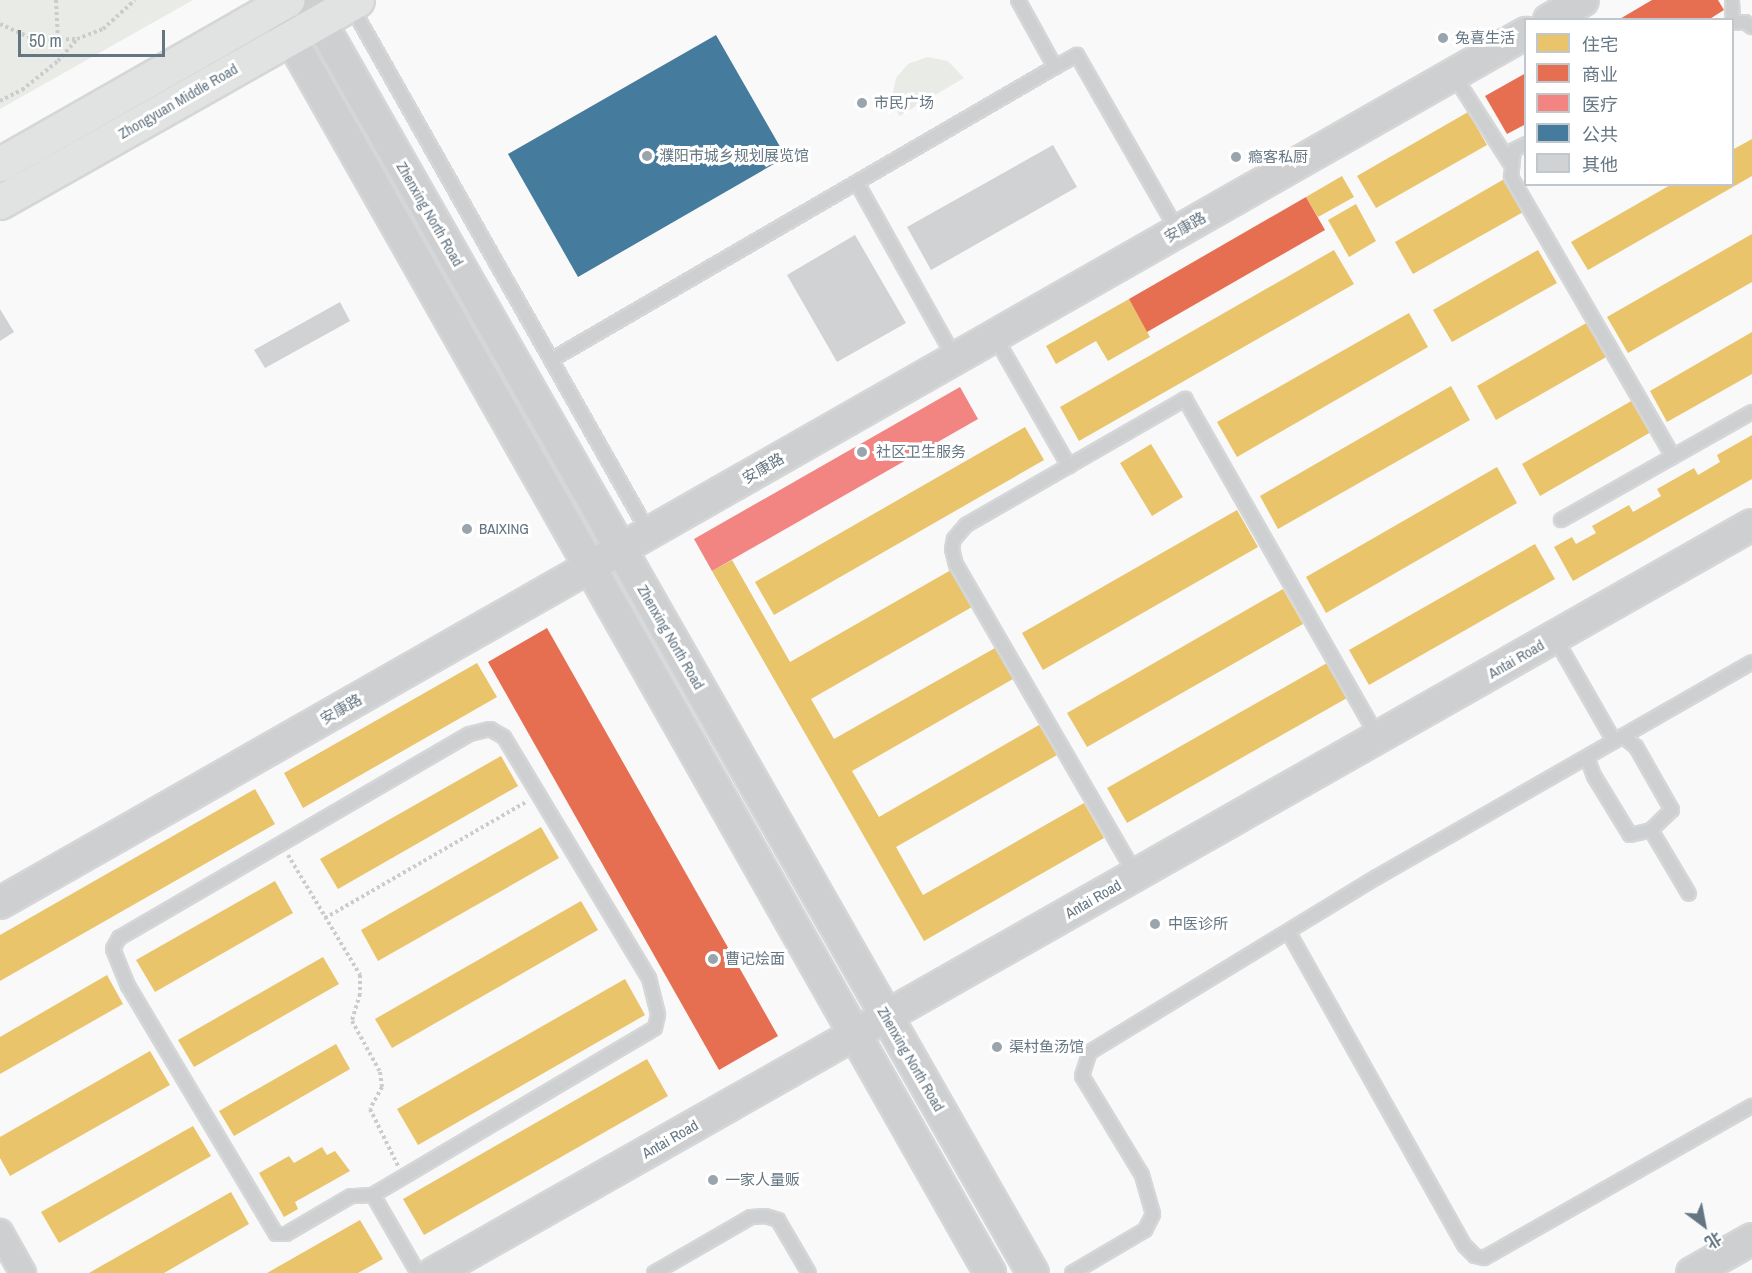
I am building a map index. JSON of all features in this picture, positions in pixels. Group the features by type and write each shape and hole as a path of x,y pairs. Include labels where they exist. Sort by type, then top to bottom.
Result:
{"main road":[{"name":"Zhongyuan Middle Road","path":"0,202 289,38 314,10 354,2"},
{"path":"0,164 276,3"}],"street":[{"path":"1552,18 1583,0"},
{"path":"276,3 289,38 587,568 990,1273"},
{"name":"Zhenxing North Road","path":"314,10 1033,1273"},
{"name":"安康路","path":"0,903 1524,34"},
{"name":"Antai Road","path":"434,1273 1752,525"},
{"path":"0,1232 23,1273"},
{"path":"1692,1273 1752,1239"}],"lane":[{"path":"1018,0 1055,67"},
{"path":"1732,0 1733,18"},
{"path":"354,2 649,533"},
{"path":"1734,23 1744,22 1752,27"},
{"path":"551,360 1077,55 1178,231"},
{"path":"1452,74 1510,163"},
{"path":"1524,145 1514,150 1510,163 1511,177 1673,457"},
{"path":"857,183 955,358"},
{"path":"994,336 1069,466"},
{"path":"1136,874 956,565 952,549 954,539 966,525 1185,399 1378,737"},
{"path":"1561,520 1752,412"},
{"path":"1554,637 1618,739 1636,747 1672,810 1651,830 1630,835 1594,776 1587,757"},
{"path":"1072,1273 1146,1230 1153,1214 1142,1176 1082,1076 1090,1052 1289,933 1377,877 1752,662"},
{"path":"489,729 504,737 648,978 658,1015 655,1028 373,1195 351,1196 286,1234 276,1234 128,986 113,949 119,938 281,844 470,734 489,729"},
{"path":"1651,830 1689,894"},
{"path":"1289,933 1465,1246 1475,1256 1485,1258 1752,1106"},
{"path":"373,1195 418,1273"},
{"path":"654,1273 751,1216 765,1216 778,1220 809,1273"}],"path":[{"path":"56,0 58,41"},
{"path":"0,24 36,39 58,41 77,39 103,29 135,0"},
{"path":"0,101 21,90 58,61 77,39"},
{"path":"326,918 539,795"},
{"path":"281,844 360,975 360,994 352,1021 382,1079 370,1109 373,1122 405,1177"}],"shaded area":[{"path":"0,0 193,0 0,109"},
{"path":"927,57 948,61 964,78 899,116 892,98 896,78 908,64"}],"building: 住宅":[{"path":"1468,112 1487,145 1376,208 1357,176"},
{"path":"1752,139 1752,176 1588,270 1571,242 1669,186 1734,186 1734,149"},
{"path":"1342,176 1354,197 1318,217 1306,197"},
{"path":"1506,178 1525,211 1413,274 1395,242"},
{"path":"1356,204 1376,241 1349,257 1328,220"},
{"path":"1752,234 1752,282 1628,353 1607,317"},
{"path":"1334,250 1354,284 1079,441 1060,407"},
{"path":"1538,250 1557,283 1452,342 1433,310"},
{"path":"1129,299 1150,337 1108,361 1096,341 1056,364 1046,346"},
{"path":"1409,313 1428,347 1237,457 1217,422"},
{"path":"1588,322 1608,356 1496,420 1477,386"},
{"path":"1752,332 1752,374 1667,422 1650,391"},
{"path":"1451,386 1470,420 1278,529 1260,496"},
{"path":"1633,400 1651,432 1540,496 1522,464"},
{"path":"1025,427 1044,460 774,615 755,582"},
{"path":"1752,435 1752,479 1573,581 1554,547 1572,537 1576,544 1596,533 1592,526 1629,505 1633,512 1661,496 1657,489 1694,468 1698,475 1720,462 1717,455"},
{"path":"1151,444 1183,497 1152,516 1120,463"},
{"path":"1497,467 1517,503 1326,613 1306,577"},
{"path":"1237,510 1258,547 1043,670 1022,633"},
{"path":"1535,544 1555,579 1369,685 1349,650"},
{"path":"732,560 790,662 951,570 972,607 811,699 834,739 995,648 1013,679 852,771 879,817 1039,725 1057,755 896,847 923,895 1084,803 1104,838 924,941 712,571"},
{"path":"1283,589 1303,624 1087,747 1067,713"},
{"path":"477,663 497,697 303,808 284,773"},
{"path":"1327,663 1347,698 1127,823 1107,788"},
{"path":"501,756 518,786 338,889 320,859"},
{"path":"255,789 275,824 0,981 0,935"},
{"path":"541,827 559,858 378,961 361,930"},
{"path":"275,881 293,913 155,992 136,960"},
{"path":"581,901 598,930 392,1048 375,1019"},
{"path":"323,957 339,984 194,1067 178,1040"},
{"path":"107,975 123,1004 0,1074 0,1037"},
{"path":"625,979 645,1015 418,1145 397,1109"},
{"path":"336,1044 350,1069 234,1136 219,1111"},
{"path":"150,1051 170,1085 10,1176 0,1158 0,1137"},
{"path":"647,1059 668,1096 424,1235 403,1199"},
{"path":"193,1126 211,1156 59,1243 41,1212"},
{"path":"322,1147 327,1155 335,1151 350,1171 295,1202 298,1209 284,1217 259,1173 289,1156 294,1163"},
{"path":"231,1192 249,1224 164,1273 89,1273"},
{"path":"360,1220 383,1259 358,1273 267,1273"}],"building: 商业":[{"path":"1652,0 1718,0 1724,10 1711,18 1621,18"},
{"path":"1524,74 1524,125 1507,134 1485,96"},
{"path":"1306,197 1325,230 1147,332 1129,299"},
{"path":"547,628 778,1036 719,1070 488,662"}],"building: 医疗":[{"path":"960,387 978,419 712,571 694,539"}],"building: 公共":[{"name":"濮阳市城乡规划展览馆","path":"716,35 786,157 578,277 508,154"}],"building: 其他":[{"path":"1053,145 1077,187 931,270 907,227"},
{"path":"855,235 906,323 837,362 787,275"},
{"path":"340,302 350,321 265,368 254,350"},
{"path":"0,309 14,332 0,341"}],"place":[{"name":"兔喜生活","path":"1443,38"},
{"name":"市民广场","path":"862,103"},
{"name":"濮阳市城乡规划展览馆","path":"647,156"},
{"name":"瘾客私厨","path":"1236,157"},
{"name":"社区卫生服务","path":"862,452"},
{"name":"BAIXING","path":"467,529"},
{"name":"中医诊所","path":"1155,924"},
{"name":"曹记烩面","path":"713,959"},
{"name":"渠村鱼汤馆","path":"997,1047"},
{"name":"一家人量贩","path":"713,1180"}]}
